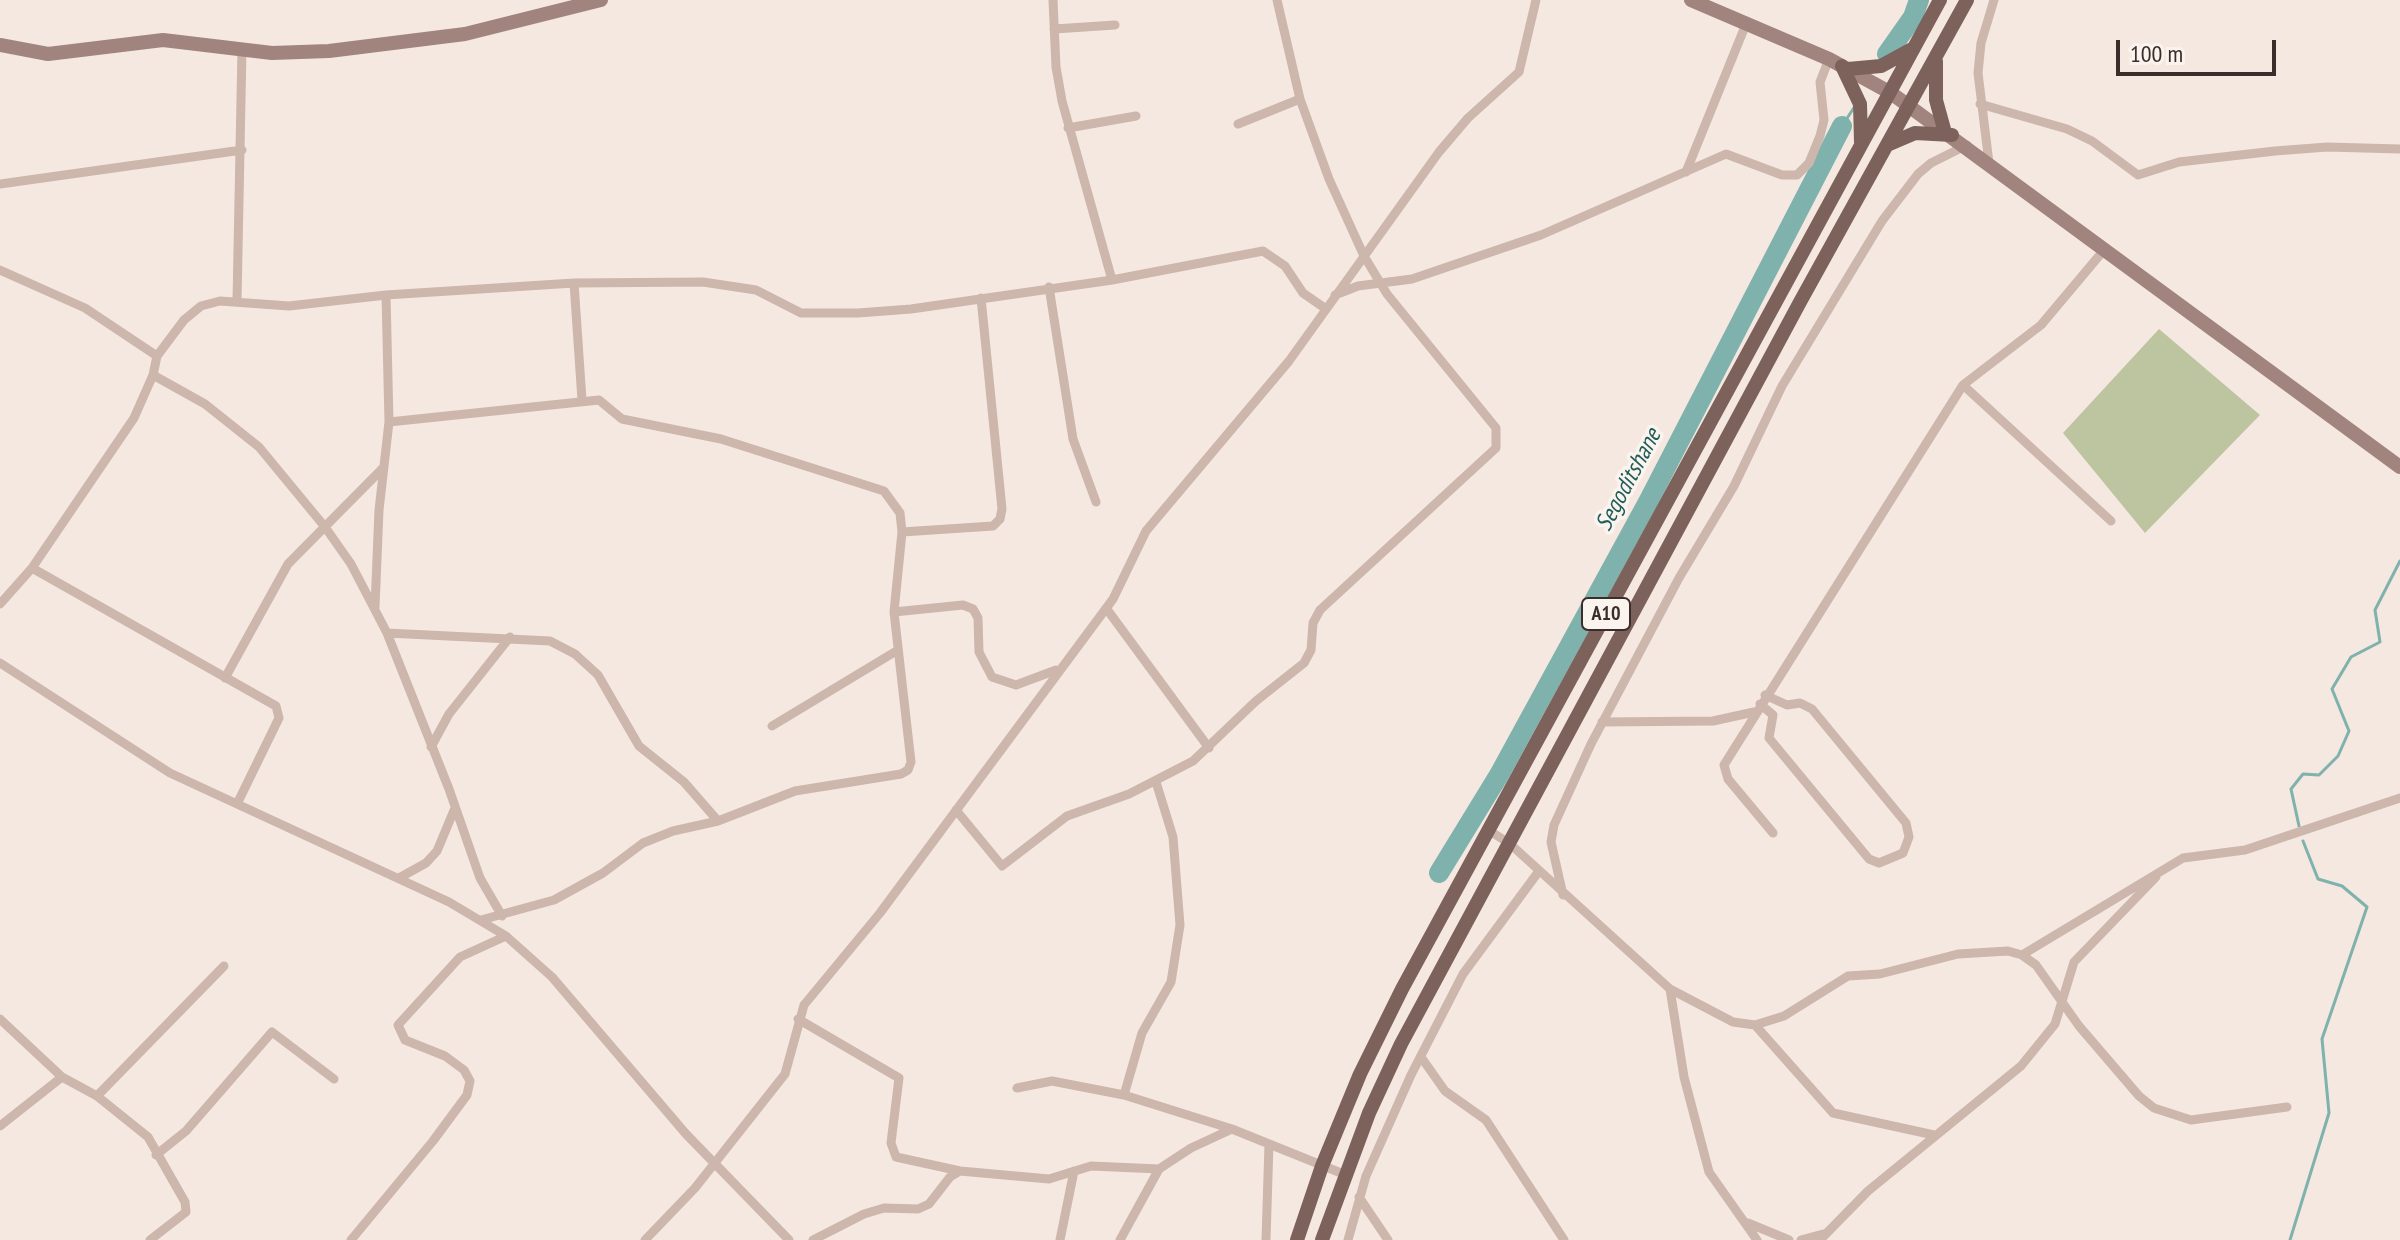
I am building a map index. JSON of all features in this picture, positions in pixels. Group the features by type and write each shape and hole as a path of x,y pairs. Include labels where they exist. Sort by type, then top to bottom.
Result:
{"main road":[{"name":"A10","path":"1297,1240 1322,1166 1380,1031 1940,0"},
{"name":"A10","path":"1322,1240 1382,1081 1967,0"},
{"path":"1861,147 1860,104 1840,65 1881,66 1915,48"},
{"path":"1887,145 1915,133 1948,132 1936,100 1936,56"},
{"path":"1447,907 1468,919"}],"street":[{"path":"0,45 48,54 163,40 301,53 390,45 502,26 601,0"},
{"path":"1053,0 1056,67 1068,128 1112,280"},
{"path":"956,810 1002,866 1067,816 1156,782 1209,748 1242,713 1309,657 1313,623 1320,610 1496,448 1496,428 1381,284 1364,256 1329,179 1300,99 1277,0"},
{"path":"645,1240 695,1188 712,1162 785,1074 798,1019 816,987 880,913 1106,608 1123,582 1146,531 1271,385 1448,140 1519,72 1536,0"},
{"path":"1691,0 1840,65 1908,104 2400,467"},
{"path":"1989,163 1986,126 1980,104 1981,43 1994,0"},
{"path":"1686,172 1746,24"},
{"path":"1054,29 1115,25"},
{"path":"237,301 242,49"},
{"path":"1335,295 1358,286 1412,279 1541,235 1726,154 1790,177 1803,171 1820,136 1824,120 1820,82 1840,65"},
{"path":"1238,124 1300,99"},
{"path":"1980,104 2067,129 2092,141 2138,175 2179,162 2275,151 2327,147 2400,149"},
{"path":"1068,128 1136,116"},
{"path":"1563,895 1552,836 1568,788 1679,578 1734,486 1782,386 1882,221 1918,174 1931,163 1967,145"},
{"path":"0,184 242,150"},
{"path":"1773,833 1724,772 1724,765 1963,385 2041,325 2104,250"},
{"path":"0,604 32,568 134,418 153,375 157,356 184,320 201,306 237,301 289,306 386,295 574,283 703,282 756,290 801,313 911,309 1112,280 1263,251 1285,266 1303,293 1326,309"},
{"path":"0,270 85,308 157,356"},
{"path":"574,283 582,400"},
{"path":"1049,287 1073,439 1096,502"},
{"path":"375,612 379,510 389,422 386,295"},
{"path":"902,532 993,526 1000,519 1002,509 981,298"},
{"path":"153,375 205,404 259,447 325,527 351,564 387,633 480,878 502,916"},
{"path":"1963,385 2111,521"},
{"path":"389,422 599,400 622,419 721,439 884,491 900,513 902,532 894,612 911,762 908,770 795,791 718,821 657,837 554,900 481,920"},
{"path":"225,678 280,577 384,467"},
{"path":"32,568 280,711 237,804"},
{"path":"894,612 963,605 973,609 978,618 979,652 985,667 992,677 1004,683 1016,685 1058,669"},
{"path":"1106,608 1209,748"},
{"path":"387,633 550,641 588,664 639,746 684,782 718,821"},
{"path":"431,747 449,714 510,637"},
{"path":"772,726 898,650"},
{"path":"0,663 170,773 399,878 506,936 552,977 712,1162 789,1240"},
{"path":"1602,722 1713,721 1760,704 1800,703 1812,709 1906,823 1909,837 1903,853 1879,863 1869,859 1769,738 1773,715 1760,704"},
{"path":"1124,1095 1142,1033 1171,982 1180,925 1173,837 1156,782"},
{"path":"2022,955 2183,858 2245,850 2400,798"},
{"path":"399,878 426,863 437,851 455,808"},
{"path":"1488,830 1509,843 1670,989 1712,1014 1755,1025 1795,1011 1848,976 1880,974 1991,949 2022,955 2036,965 2118,1073 2154,1108 2191,1120 2287,1107"},
{"path":"1348,1240 1359,1197 1421,1057 1471,960 1539,871"},
{"path":"1801,1240 1823,1236 1854,1204 1934,1135 2021,1066 2050,1031 2074,962 2156,877"},
{"path":"351,1240 397,1188 467,1095 470,1081 464,1070 445,1056 405,1040 398,1025 460,957 506,936"},
{"path":"97,1096 224,966"},
{"path":"1670,989 1684,1077 1709,1172 1757,1240"},
{"path":"798,1019 899,1078 891,1143 896,1157 960,1171 1049,1179 1108,1165 1159,1169"},
{"path":"1,1021 62,1077 97,1096 148,1137 185,1202 186,1212 162,1237 150,1240"},
{"path":"1755,1025 1833,1113 1934,1135"},
{"path":"156,1155 186,1131 272,1032 334,1079"},
{"path":"1421,1057 1445,1091 1486,1120 1564,1240"},
{"path":"0,1126 62,1077"},
{"path":"1017,1088 1052,1081 1124,1095 1232,1129 1346,1175"},
{"path":"1120,1240 1159,1169 1191,1148 1232,1129"},
{"path":"1266,1240 1269,1144"},
{"path":"813,1240 864,1214 884,1208 918,1209 929,1204 950,1177 960,1171"},
{"path":"1060,1240 1074,1171"},
{"path":"1359,1197 1388,1240"},
{"path":"1745,1221 1789,1240"}],"green space":[{"path":"2159,329 2260,415 2145,533 2063,433"}],"waterway":[{"name":"Segoditshane","path":"1887,54 1913,17 1919,0"},
{"name":"Segoditshane","path":"1842,126 1855,106"},
{"name":"Segoditshane","path":"1439,873 1499,775 1648,502 1842,126"},
{"path":"2299,826 2291,789 2303,774 2319,775 2338,756 2349,731 2332,689 2351,657 2380,642 2375,610 2400,561"},
{"path":"2290,1240 2329,1113 2322,1039 2367,907 2342,886 2318,879 2303,841"}]}
